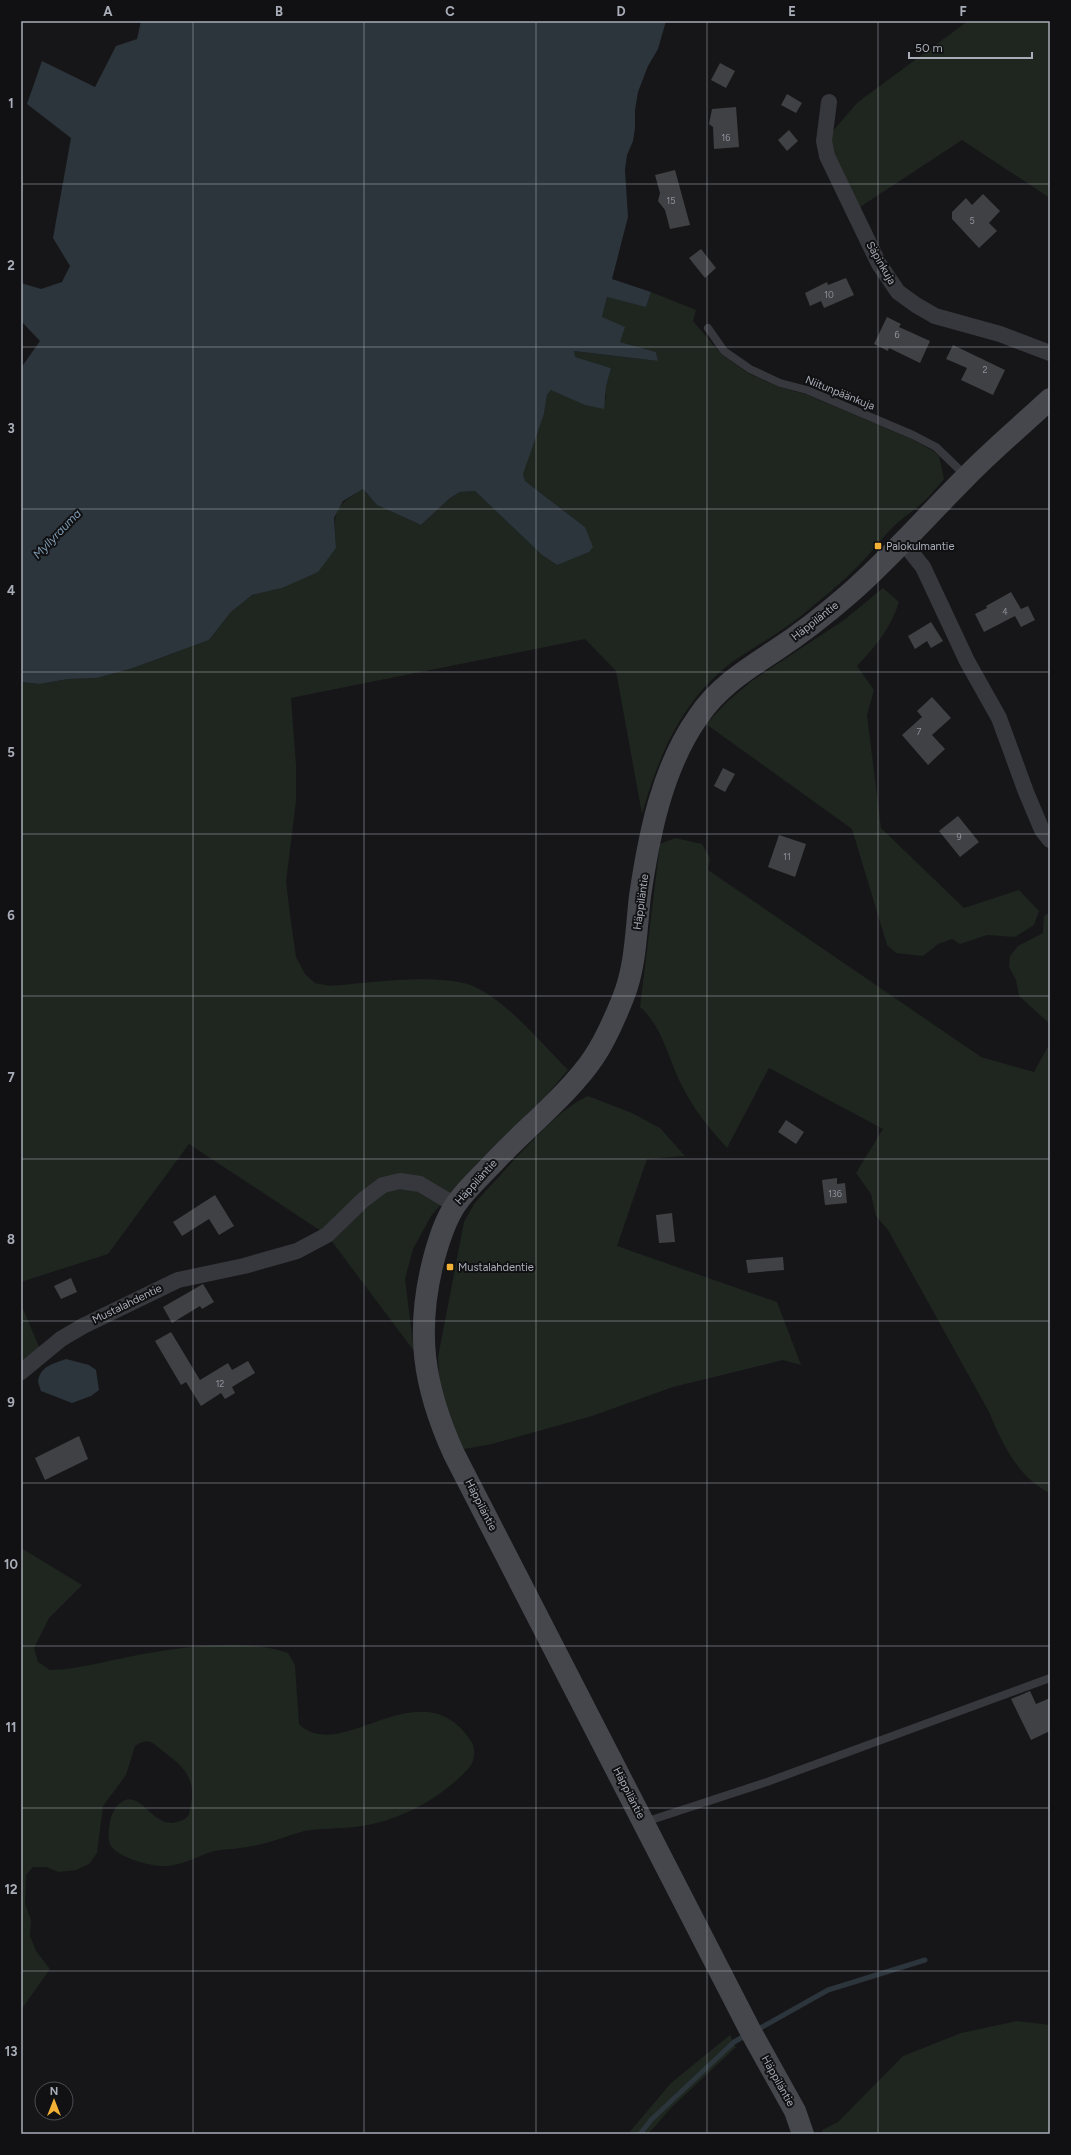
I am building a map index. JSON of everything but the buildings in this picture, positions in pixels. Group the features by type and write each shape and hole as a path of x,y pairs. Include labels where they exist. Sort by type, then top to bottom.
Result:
{"street":[{"name":"Säpinkuja","path":"830,102 824,141 827,156 879,264 898,292 935,316 1000,334 1050,353"},
{"name":"Häppiläntie","path":"803,2134 796,2112 751,2032 440,1422 430,1388 423,1317 430,1276 440,1236 455,1205 576,1078 594,1056 611,1026 625,994 633,959 641,894 652,832 665,782 697,717 719,691 745,669 788,642 834,607 903,542 967,476 1050,399"},
{"path":"903,542 923,567 968,662 999,718 1026,792 1042,830 1050,840"},
{"name":"Mustalahdentie","path":"21,1372 61,1339 82,1326 178,1280 244,1266 298,1250 327,1235 363,1200 383,1184 400,1181 420,1184 455,1205"}],"lane":[{"name":"Niitunpäänkuja","path":"708,328 724,351 750,369 780,383 807,390 913,435 936,447 967,476"},
{"path":"644,1823 767,1782 1050,1678"}],"shaded area":[{"path":"968,21 1050,21 1050,198 962,140 854,211 824,141 858,102"},
{"path":"651,292 696,310 693,321 721,354 748,373 779,387 805,394 912,439 933,451 939,456 944,479 925,500 883,537 864,560 838,585 778,633 738,658 719,673 703,690 688,708 676,727 657,770 642,814 616,671 585,639 291,698 296,765 296,801 286,882 296,957 305,974 315,983 330,986 425,979 444,980 475,987 500,1003 512,1013 568,1070 545,1097 477,1163 431,1216 413,1249 405,1279 414,1351 327,1235 189,1144 108,1254 21,1282 21,682 40,684 68,679 97,678 133,668 209,640 231,612 252,595 282,588 336,548 335,519 337,512 345,501 363,489 377,505 421,525 450,498 460,492 475,491 542,555 557,565 585,527 525,481 522,474 544,414 547,395 551,390 606,399 606,387 611,368 574,357 574,351 658,361 656,352 620,342 602,317 607,297 646,306"},
{"path":"883,588 899,602 896,611 882,637 857,666 874,690 867,715 881,828 964,908 1019,890 1039,911 1034,925 1015,937 987,935 960,944 952,939 938,944 923,956 896,953 887,945 852,829 706,724 728,701 753,680 844,620"},
{"path":"675,838 702,844 710,858 708,870 981,1057 1034,1072 1050,1043 1050,1493 1029,1478 1012,1458 989,1412 888,1230 876,1216 871,1194 856,1173 883,1129 769,1068 727,1148 702,1118 687,1095 677,1076 660,1033 648,1015 640,1007 660,844"},
{"path":"1050,912 1050,1024 1019,996 1016,980 1009,967 1010,956 1018,946 1043,933 1044,916"},
{"path":"588,1096 632,1113 660,1128 685,1156 647,1159 617,1246 777,1302 801,1365 783,1360 673,1387 592,1416 492,1444 464,1449 447,1419 440,1388 438,1357 464,1222 474,1204 533,1140 561,1113"},
{"path":"21,1304 42,1354 21,1372"},
{"path":"21,1548 82,1585 49,1618 34,1648 38,1662 50,1670 88,1666 137,1655 200,1646 237,1645 272,1649 288,1653 295,1665 299,1724 316,1734 337,1734 406,1713 429,1712 451,1720 471,1741 473,1744 474,1758 471,1765 445,1790 417,1808 387,1820 355,1827 304,1831 265,1843 242,1848 214,1851 182,1863 170,1866 160,1866 128,1858 115,1850 111,1846 109,1840 109,1827 112,1815 116,1807 123,1801 130,1799 136,1801 154,1816 169,1823 183,1820 189,1813 192,1787 190,1780 182,1768 177,1762 153,1743 147,1741 138,1744 135,1746 126,1775 103,1806 97,1853 89,1864 76,1870 59,1872 46,1867 33,1867 26,1875 25,1904 31,1920 30,1936 36,1951 50,1969 21,2010"},
{"path":"1017,2021 1050,2025 1050,2134 823,2134 822,2130 838,2122 903,2056 961,2033"},
{"path":"730,2035 736,2047 672,2107 648,2134 628,2134 671,2083"}],"water":[{"name":"Myllyrauma","path":"141,21 666,21 658,49 648,66 638,92 633,141 627,155 625,170 628,217 612,279 651,292 646,307 607,297 602,317 625,327 620,342 656,352 658,361 574,351 575,357 611,368 606,387 604,409 585,405 551,390 547,395 544,414 523,474 525,481 585,527 593,547 589,552 557,565 542,555 475,491 460,492 450,498 421,525 377,505 363,489 343,501 334,518 336,548 318,572 282,588 252,595 231,612 209,640 133,668 97,678 68,679 40,684 21,682 21,368 40,341 21,321 21,283 41,289 62,282 70,266 53,238 71,138 27,104 42,61 95,87 116,46 137,39"},
{"path":"66,1359 89,1365 96,1370 99,1390 91,1396 72,1403 41,1391 38,1382 41,1372 48,1366"}],"waterway":[{"path":"755,2031 828,1990 925,1960"},
{"path":"640,2134 651,2120 734,2042 746,2035"}],"place":[{"name":"Palokulmantie","path":"878,546"},
{"name":"Mustalahdentie","path":"450,1267"}]}
